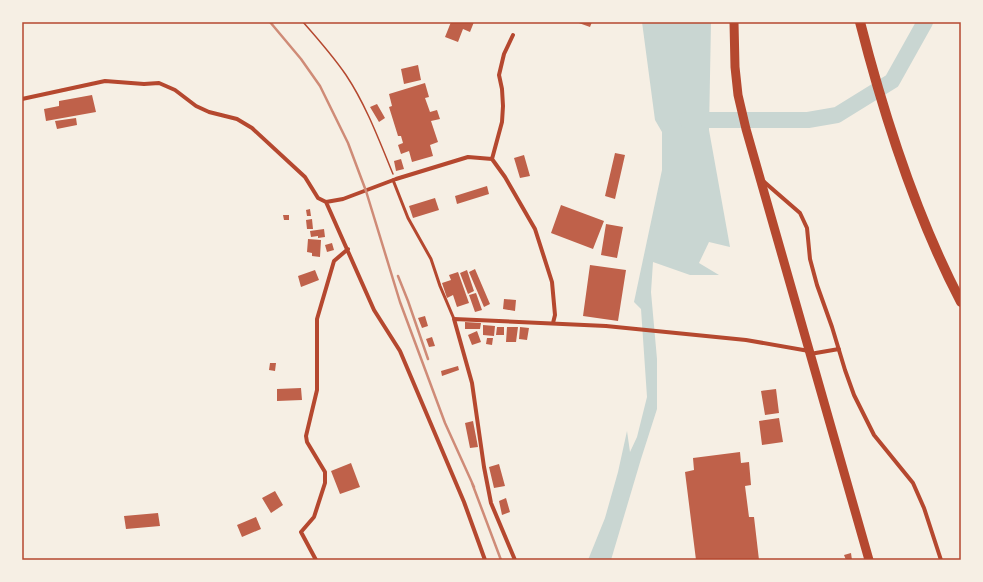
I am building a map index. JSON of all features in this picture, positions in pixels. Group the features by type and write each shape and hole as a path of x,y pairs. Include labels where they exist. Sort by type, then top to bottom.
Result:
{"highway":[{"path":"860,22 882,102 904,168 930,235 961,302"}],"main road":[{"path":"734,22 735,66 738,95 746,129 869,560"}],"street":[{"path":"492,159 502,122 502,89 499,75 504,54 513,35"},
{"path":"22,99 105,80 144,84 159,83 174,90 196,106 209,112 238,119 252,128 305,177 318,198 326,202 343,199 394,180 468,157 492,159 505,177 535,229 552,282 553,323"},
{"path":"760,178 800,213 807,228 810,259 817,285 854,395 874,435 913,483 924,508 942,560"},
{"path":"326,202 374,310 403,358 464,502 486,560"},
{"path":"316,560 301,532 314,517 325,483 325,472 307,442 306,436 317,390 317,319 334,261 348,249"},
{"path":"516,560 491,503 484,467 472,383 454,319 606,326 723,337 810,352 839,349"}],"lane":[{"path":"394,180 408,218 431,259 440,286 454,319"}],"path":[{"path":"303,22 324,45 346,75 366,110 394,180"}],"shaded area":[{"path":"642,22 711,22 709,130 730,247 709,242 699,263 719,275 690,275 653,262 651,292 657,359 657,409 611,560 588,560 605,518 618,472 627,431 630,452 637,437 647,397 641,309 634,302 662,170 662,132 655,120"}],"building":[{"path":"451,22 474,22 470,32 463,29 458,42 445,37"},
{"path":"576,22 592,22 590,27"},
{"path":"418,65 421,80 404,84 401,69"},
{"path":"425,83 429,97 425,98 430,112 437,110 440,119 431,121 438,142 430,145 433,156 412,162 409,151 401,154 398,145 403,143 401,136 398,136 389,107 392,106 389,94"},
{"path":"92,95 96,112 46,121 44,109 59,106 59,101"},
{"path":"377,104 385,118 379,122 370,107"},
{"path":"76,118 77,125 57,129 55,121"},
{"path":"615,153 625,155 615,199 605,196"},
{"path":"524,155 530,176 520,178 514,158"},
{"path":"401,159 404,169 396,171 394,161"},
{"path":"487,186 489,194 457,204 455,196"},
{"path":"435,198 439,210 413,218 409,206"},
{"path":"561,205 604,221 593,249 551,233"},
{"path":"310,209 311,216 307,216 306,210"},
{"path":"283,215 289,215 289,220 284,220"},
{"path":"312,219 313,229 307,229 306,220"},
{"path":"606,224 623,227 617,258 601,255"},
{"path":"324,229 325,237 311,237 310,231"},
{"path":"308,239 321,240 320,257 312,256 312,253 307,252"},
{"path":"332,243 334,250 327,252 325,245"},
{"path":"590,265 626,270 618,321 583,316"},
{"path":"475,269 490,304 484,307 469,272"},
{"path":"315,270 319,280 301,287 298,276"},
{"path":"467,270 474,291 468,294 460,273"},
{"path":"458,272 469,303 457,307 453,295 447,298 442,283 451,280 449,275"},
{"path":"476,293 482,310 475,312 469,295"},
{"path":"504,299 516,300 515,311 503,309"},
{"path":"425,316 428,326 422,328 418,318"},
{"path":"465,322 481,323 480,329 465,329"},
{"path":"483,325 495,326 494,336 483,335"},
{"path":"497,327 504,327 504,335 496,335"},
{"path":"507,327 518,327 516,342 506,342"},
{"path":"520,327 529,328 527,340 519,339"},
{"path":"477,331 481,342 472,345 468,335"},
{"path":"432,337 435,346 429,347 426,339"},
{"path":"487,338 493,338 492,345 486,344"},
{"path":"270,363 276,363 275,371 269,370"},
{"path":"458,366 459,370 442,376 441,371"},
{"path":"301,388 302,400 277,401 277,389"},
{"path":"776,389 779,413 765,415 761,391"},
{"path":"779,418 783,442 762,445 759,421"},
{"path":"473,421 478,447 470,448 465,423"},
{"path":"740,452 741,463 749,462 751,485 745,486 749,517 754,517 759,560 696,560 685,472 694,470 693,458"},
{"path":"351,463 360,487 340,494 331,471"},
{"path":"499,464 505,486 494,488 489,467"},
{"path":"275,491 283,505 271,513 262,498"},
{"path":"506,498 510,512 502,515 499,501"},
{"path":"158,513 160,526 126,529 124,516"},
{"path":"256,517 261,529 242,537 237,525"},
{"path":"851,553 852,560 846,560 844,555"}],"waterway":[{"path":"687,120 808,120 837,115 892,81 925,22"}],"railway":[{"path":"270,22 301,59 320,86 348,143 366,191 400,302 445,423 474,487"},
{"path":"398,276 428,359"},
{"path":"472,483 501,560"}]}
